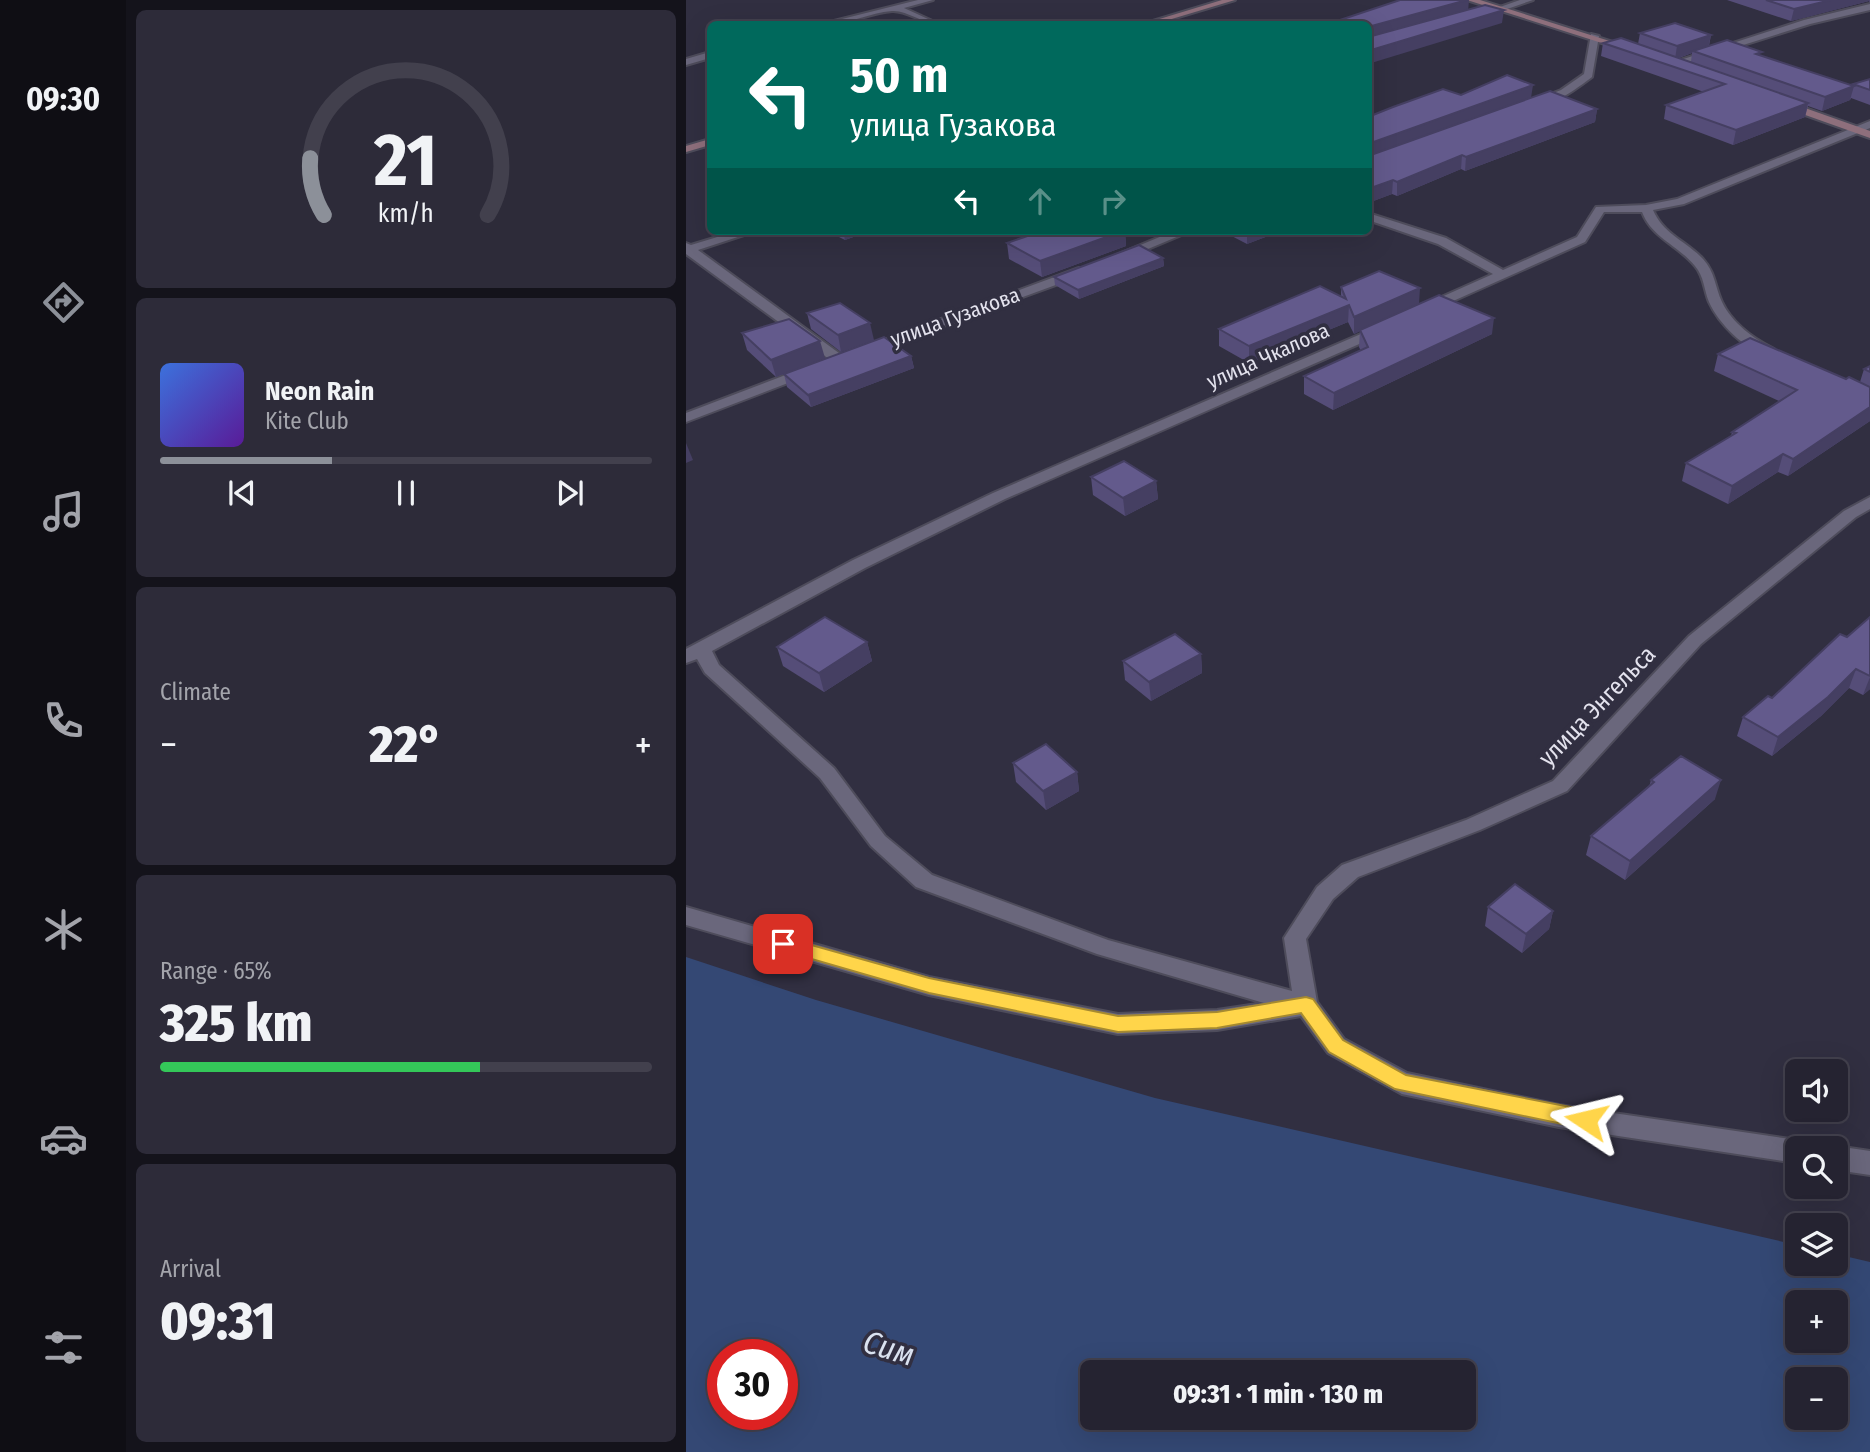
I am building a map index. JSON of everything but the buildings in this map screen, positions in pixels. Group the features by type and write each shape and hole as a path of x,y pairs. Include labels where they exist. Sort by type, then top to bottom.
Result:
{"main road":[{"path":"1158,21 1231,0"},
{"path":"1471,0 1639,52"},
{"path":"1662,60 1685,68"},
{"path":"1768,98 1870,135"},
{"path":"686,149 707,143"}],"street":[{"path":"839,21 929,0"},
{"path":"1464,19 1529,0"},
{"path":"1674,64 1807,22 1870,7"},
{"path":"895,8 928,21"},
{"path":"1517,111 1565,92 1589,75 1594,36"},
{"path":"686,62 707,56"},
{"name":"улица Чкалова","path":"694,654 859,564 999,496 1581,239 1600,209 1646,208 1680,202 1870,124"},
{"path":"1646,208 1649,219 1662,234 1704,268 1718,306 1753,344 1788,361"},
{"path":"1372,217 1442,241 1502,274"},
{"path":"687,249 736,235"},
{"name":"улица Гузакова","path":"686,418 1175,235"},
{"path":"687,249 838,359"},
{"name":"улица Энгельса","path":"1306,1005 1295,938 1325,893 1350,871 1474,825 1560,786 1695,640 1850,514 1870,502"},
{"path":"694,654 827,773 878,841 924,881 1105,948 1306,1005 1336,1046 1402,1083 1559,1115 1785,1150"},
{"path":"686,916 929,986 1118,1024 1217,1020 1306,1005"},
{"path":"1848,1160 1870,1163"}],"water":[{"name":"Сим","path":"686,957 816,1000 1155,1098 1785,1242 1785,1276 1848,1276 1848,1257 1870,1262 1870,1452 686,1452"}],"route":[{"path":"783,944 929,986 1118,1024 1217,1020 1306,1005 1336,1046 1402,1083 1586,1120"}]}
